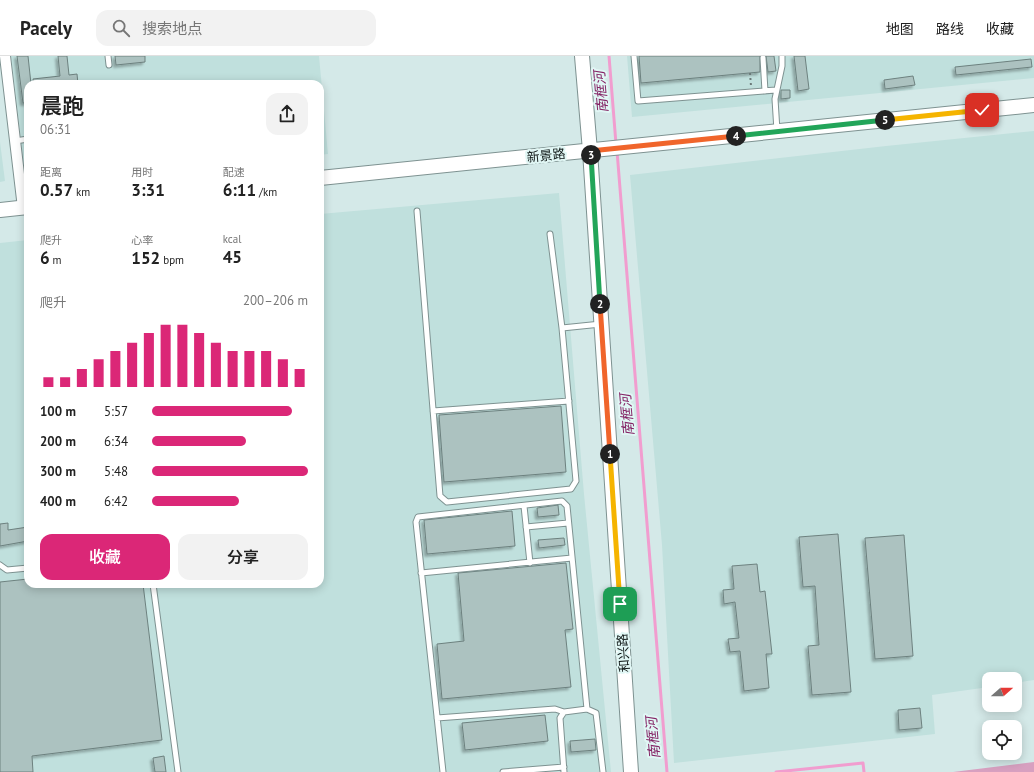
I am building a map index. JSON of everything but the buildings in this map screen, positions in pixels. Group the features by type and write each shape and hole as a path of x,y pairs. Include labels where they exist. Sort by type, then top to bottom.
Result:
{"street":[{"path":"4,56 15,141 24,195"},
{"name":"和兴路","path":"582,56 602,324 631,772"},
{"name":"新景路","path":"324,178 1034,105"},
{"path":"0,210 24,207"}],"lane":[{"path":"108,56 109,65"},
{"path":"634,56 638,101 776,90"},
{"path":"777,132 775,99 782,66 782,56"},
{"path":"763,58 766,91"},
{"path":"15,141 24,140"},
{"path":"417,212 440,496 447,502 571,489 576,480 562,328 550,234"},
{"path":"562,328 602,324"},
{"path":"433,410 569,401"},
{"path":"443,772 416,522 418,517 562,501 567,506 587,709"},
{"path":"524,506 530,563"},
{"path":"526,527 568,523"},
{"path":"421,573 572,558"},
{"path":"0,565 7,570 24,568"},
{"path":"154,588 178,772"},
{"path":"437,718 555,709 564,712 587,709 596,713 603,772"},
{"path":"503,772 564,770 560,718 564,712"}],"path":[{"path":"750,73 751,92"}],"shaded area":[{"path":"11,56 319,56 321,80 24,80 24,166"},
{"path":"627,56 1034,56 1034,78 632,117"},
{"path":"324,110 328,154 324,154"},
{"path":"1034,131 1034,680 1022,682 1022,672 982,672 982,688 932,695 935,734 674,763 662,545 630,175"},
{"path":"0,142 5,181 0,182"},
{"path":"559,193 584,494 611,772 0,772 0,243 24,240 24,588 324,588 324,214"},
{"path":"1034,762 1034,772 953,772"}],"waterway":[{"name":"南框河","path":"609,56 616,144"},
{"name":"南框河","path":"617,151 667,772"},
{"name":"南框河","path":"776,772 863,763 864,772"}],"route":[{"path":"620,604 590,151 982,110"}]}
